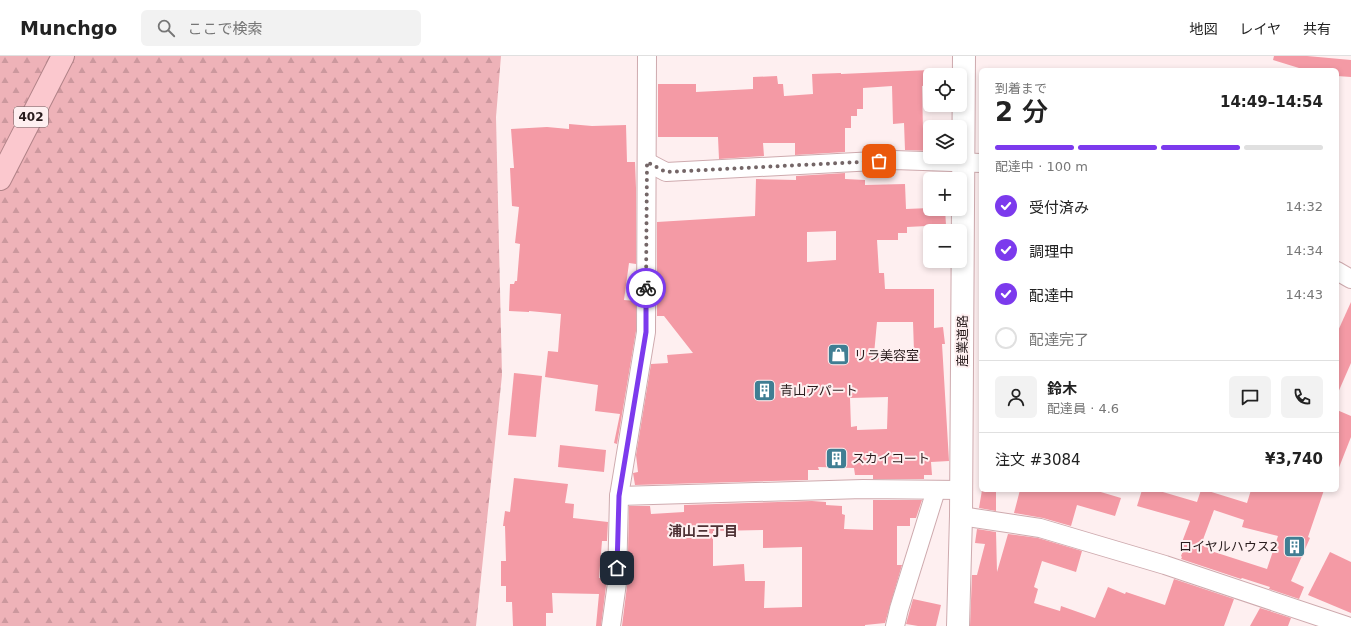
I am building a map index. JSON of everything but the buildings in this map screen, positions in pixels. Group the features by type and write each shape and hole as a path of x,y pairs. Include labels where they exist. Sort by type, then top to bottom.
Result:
{"highway":[{"name":"402","path":"0,179 63,56"}],"street":[{"path":"611,626 617,583 619,496 646,332 647,56"},
{"name":"産業道路","path":"958,626 972,163 964,56"},
{"path":"647,162 666,172 894,160 972,163"},
{"path":"1339,272 1351,279"},
{"path":"619,496 863,489 961,490"},
{"path":"895,626 936,490"},
{"path":"961,516 1040,528 1165,565 1346,626"}],"green space":[{"path":"0,56 501,56 496,117 502,375 476,626 0,626"}],"way so far":[{"path":"646,288 647,162 666,172 879,161"}],"place":[{"name":"リラ美容室","path":"839,355"},
{"name":"青山アパート","path":"765,390"},
{"name":"スカイコート","path":"836,458"},
{"name":"ロイヤルハウス2","path":"1294,546"}],"district":[{"name":"浦山三丁目","path":"703,531"}],"route":[{"path":"617,568 619,496 646,332 646,288"}]}
